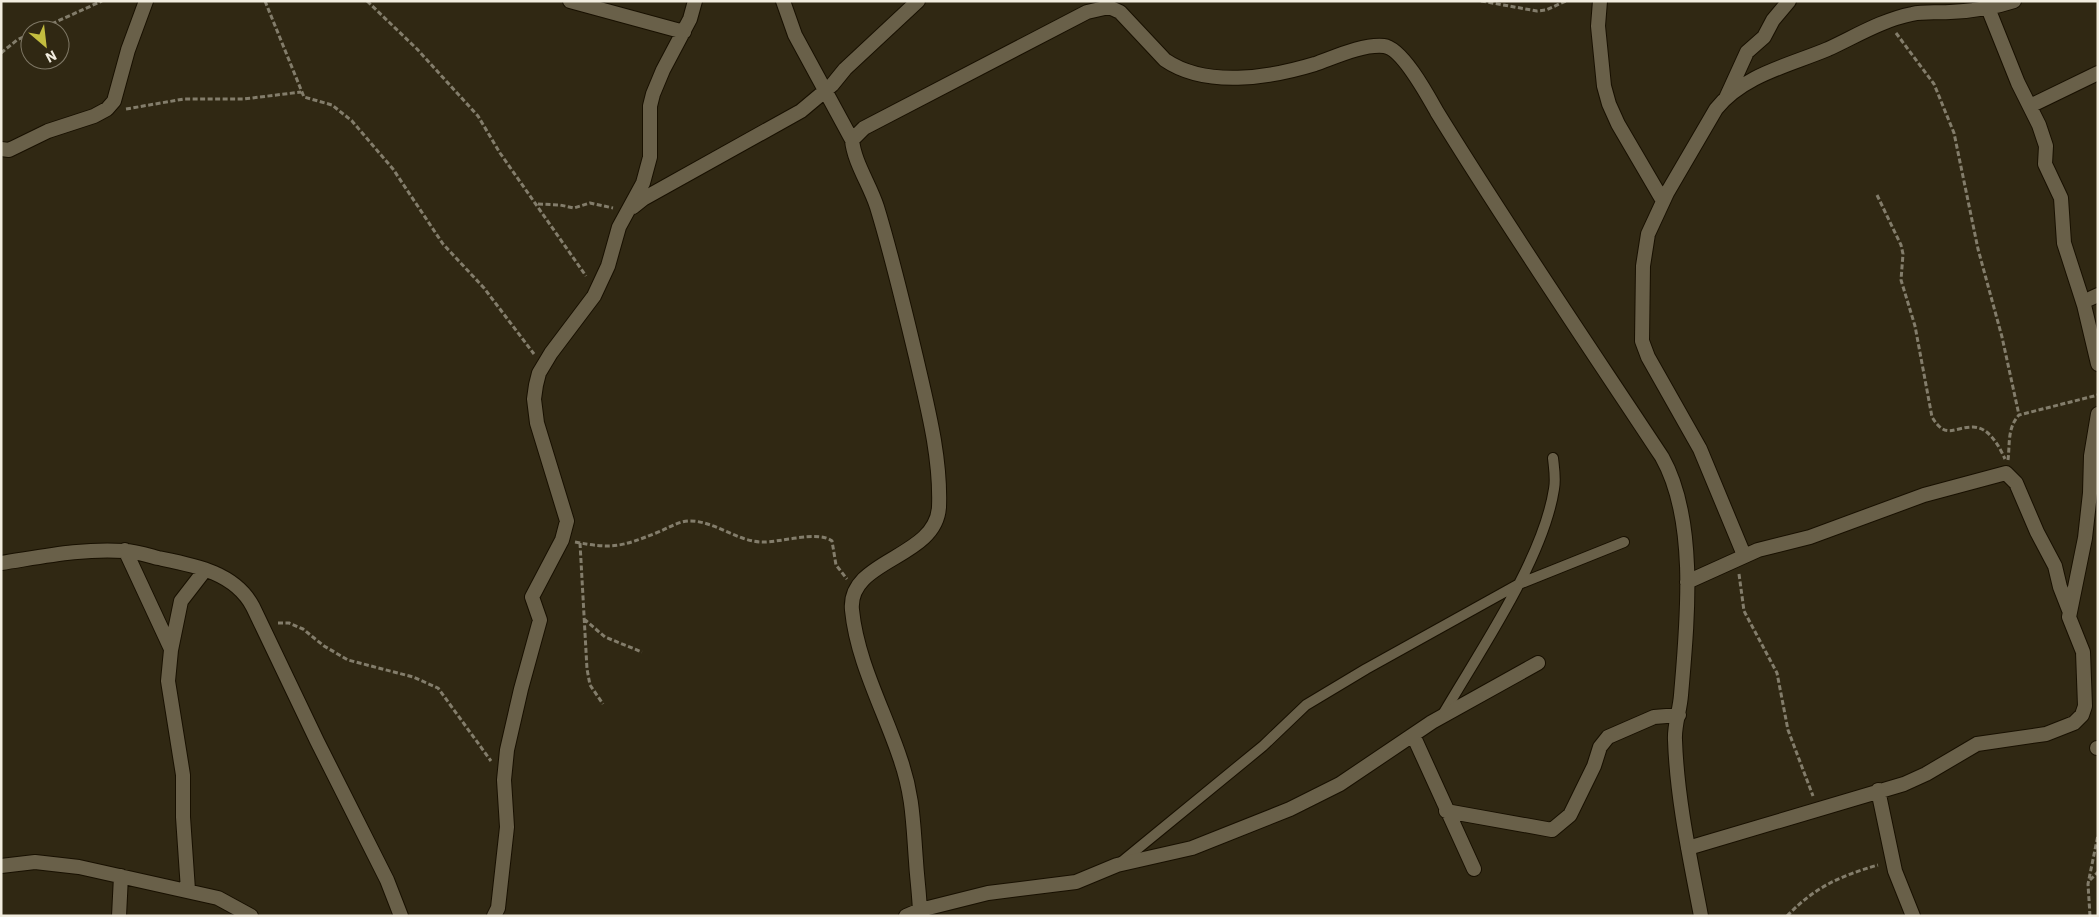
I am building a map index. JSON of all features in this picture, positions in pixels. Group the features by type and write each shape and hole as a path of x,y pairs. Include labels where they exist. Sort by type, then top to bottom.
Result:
{"street":[{"path":"1,149 9,150 48,130 94,116 107,109 114,101 128,50 146,1"},
{"path":"570,1 684,32"},
{"path":"494,916 498,908 507,827 504,780 508,750 521,689 540,620 532,598 562,540 567,517 534,409 534,393 542,367 594,296 608,266 620,227 649,165 650,106 653,94 663,70 684,32 695,1"},
{"path":"783,1 795,35 852,140 877,208 904,306 926,398 936,459 939,505 934,527 924,538 863,579 855,589 852,608 856,636 900,760 913,807 920,913"},
{"path":"629,211 643,199 790,118 826,91 845,69 918,1"},
{"path":"1600,1 1598,26 1604,86 1609,104 1618,124 1663,201"},
{"path":"1740,557 1700,449 1642,345 1645,248 1652,222 1663,201 1712,116 1725,99 1748,52 1764,37 1773,20 1789,1"},
{"path":"1725,99 1768,72 1829,48 1886,22 1922,12 1988,8 2014,1"},
{"path":"852,140 864,128 1087,12 1111,4 1165,60 1183,70 1202,75 1233,77 1264,75 1305,66 1374,46 1392,49 1418,81 1488,194 1667,466 1678,498 1687,582 1687,623 1675,742 1688,848 1701,916"},
{"path":"1988,8 2046,146 2045,164 2061,198 2064,243 2084,305 2098,364"},
{"path":"2030,106 2098,73"},
{"path":"2084,305 2085,301 2098,295"},
{"path":"1688,848 1919,778 1980,743 2040,735 2074,723 2080,718 2085,706 2084,662 2081,646 2069,617 2069,610 2085,538 2090,492 2091,456 2098,414"},
{"path":"1687,582 1740,557 1776,544 1810,537 1924,495 2006,472 2016,483 2037,532 2055,566 2060,587 2069,610"},
{"path":"125,550 171,650"},
{"path":"1,563 60,554 125,550 205,570 226,579 243,591 387,880 401,916"},
{"path":"188,890 183,817 183,775 168,682 171,650 181,601 205,570"},
{"path":"2084,662 2098,667"},
{"path":"906,916 988,893 1076,882 1117,865 1192,848 1290,809 1340,784 1442,716 1538,663"},
{"path":"1446,811 1552,830 1570,815 1594,766 1600,746 1608,737 1654,717 1679,715"},
{"path":"1413,735 1474,869"},
{"path":"1878,790 1892,861 1913,916"},
{"path":"1,866 17,863 49,862 121,876 188,890 228,902 251,916"},
{"path":"119,916 121,876"}],"lane":[{"path":"1442,716 1519,584 1549,512 1555,487 1553,458"},
{"path":"1117,865 1263,746 1306,705 1366,669 1519,584 1624,542"}],"path":[{"path":"60,20 102,1"},
{"path":"265,1 301,92 307,98 332,105 352,121 397,176 443,244 484,288 542,367"},
{"path":"367,1 417,49 478,116 500,153 538,204 585,274 594,296"},
{"path":"1481,1 1537,11 1546,10 1566,1"},
{"path":"1886,22 1921,64 1934,84 1954,133 1978,249 2002,337 2019,415"},
{"path":"1,53 20,39"},
{"path":"107,109 116,112 184,99 244,100 301,92"},
{"path":"1877,195 1901,245 1903,254 1901,280 1915,326 1927,396 1934,421 1943,430 1949,432 1973,427 1982,430 1994,439 2008,464 2012,423 2019,415 2098,395"},
{"path":"538,204 574,208 590,204 629,211"},
{"path":"562,540 601,548 623,545 674,524 689,521 760,542 821,537 832,541 836,566 855,589"},
{"path":"580,543 588,681 603,704"},
{"path":"1740,557 1744,610 1777,673 1790,737 1818,808"},
{"path":"583,618 605,637 642,652"},
{"path":"261,625 286,623 295,625 340,656 413,677 438,688 453,706 504,780"},
{"path":"2090,916 2088,884 2098,835"},
{"path":"1786,916 1804,898 1839,877 1892,861"},
{"path":"2088,884 2098,872"}]}
